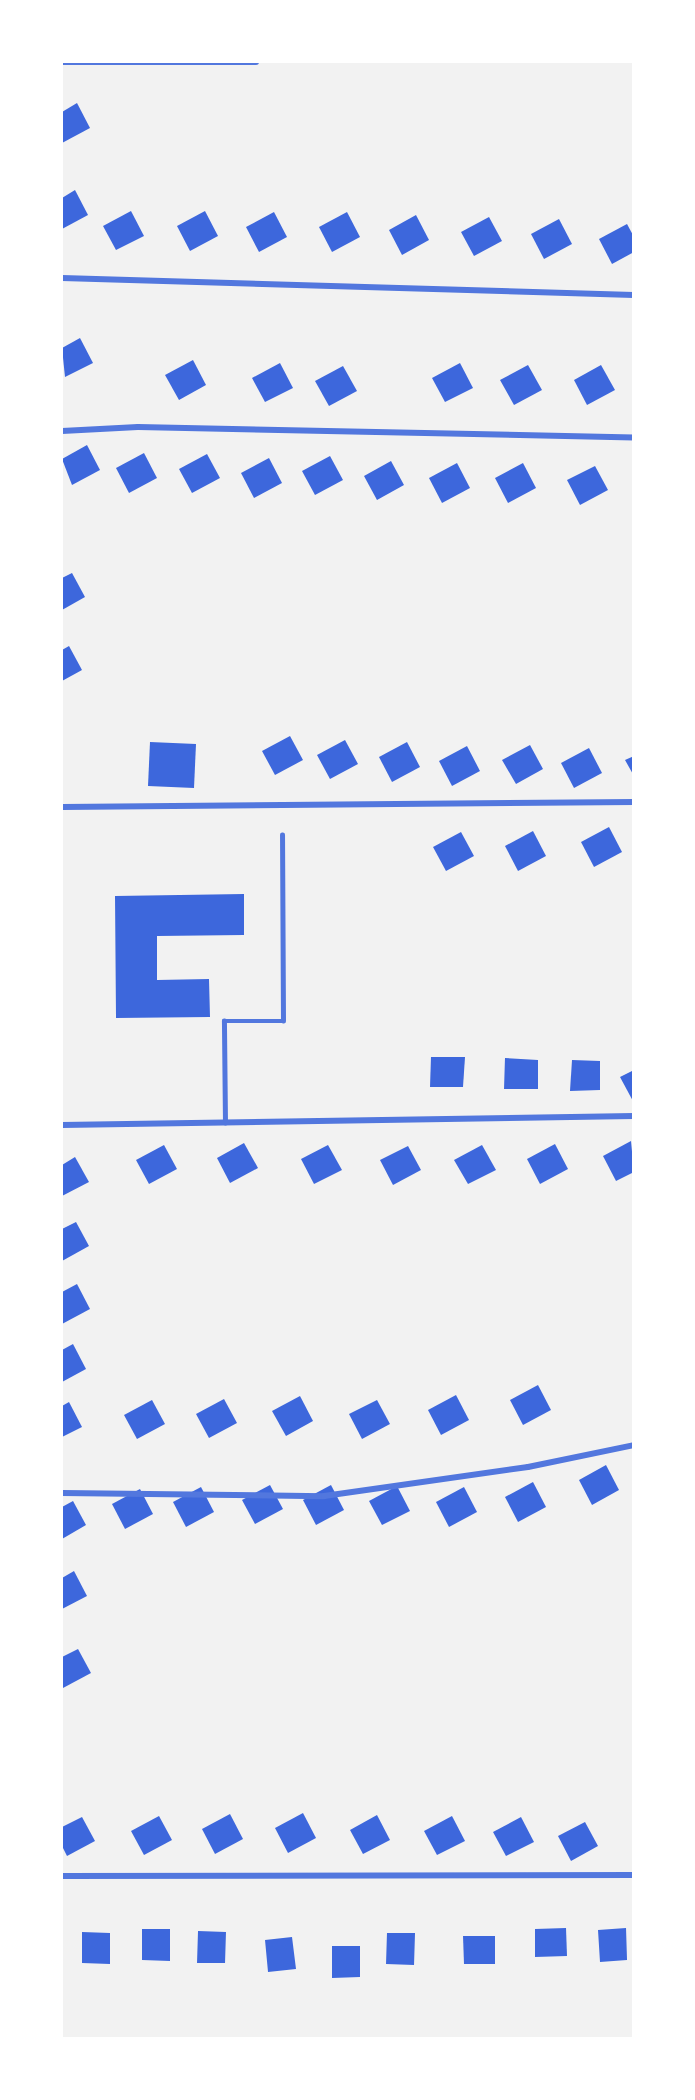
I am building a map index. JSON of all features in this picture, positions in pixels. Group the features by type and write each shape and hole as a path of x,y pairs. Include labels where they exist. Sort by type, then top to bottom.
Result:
{"street":[{"path":"62,62 256,62"},
{"path":"62,278 633,295"},
{"path":"62,431 138,427 633,437"},
{"path":"62,807 633,802"},
{"path":"62,1125 633,1116"},
{"path":"62,1493 324,1496 528,1467 633,1445"},
{"path":"62,1876 633,1875"}],"lane":[{"path":"225,1123 224,1021 283,1021 282,836"}],"building":[{"path":"77,103 90,128 62,143 62,112"},
{"path":"75,190 88,215 62,229 62,198"},
{"path":"131,211 144,236 116,250 103,226"},
{"path":"205,211 218,236 190,251 177,226"},
{"path":"274,212 287,237 259,252 246,227"},
{"path":"347,212 360,237 332,252 319,227"},
{"path":"416,215 429,240 402,255 389,230"},
{"path":"489,217 502,241 474,256 461,232"},
{"path":"559,219 572,244 544,259 531,234"},
{"path":"627,224 634,237 634,252 612,264 599,239"},
{"path":"80,338 93,363 65,377 62,348"},
{"path":"193,360 206,385 179,400 165,375"},
{"path":"280,363 293,388 265,402 252,378"},
{"path":"460,363 473,388 445,402 432,378"},
{"path":"528,365 542,390 514,405 500,380"},
{"path":"601,365 615,390 587,405 574,380"},
{"path":"343,366 357,391 329,406 315,381"},
{"path":"87,445 100,470 72,485 62,459"},
{"path":"144,453 157,478 129,493 116,468"},
{"path":"207,454 220,478 192,493 179,469"},
{"path":"330,456 343,480 315,495 302,471"},
{"path":"269,458 282,483 254,498 241,473"},
{"path":"391,461 404,485 377,500 364,476"},
{"path":"457,463 470,488 442,503 429,478"},
{"path":"523,463 536,488 508,503 495,478"},
{"path":"595,466 608,490 580,505 567,480"},
{"path":"72,573 85,597 62,610 62,578"},
{"path":"69,646 82,670 62,681 62,650"},
{"path":"290,736 303,760 275,775 262,751"},
{"path":"345,740 358,764 330,779 317,755"},
{"path":"150,742 196,744 194,788 148,786"},
{"path":"407,742 420,767 392,782 379,757"},
{"path":"530,745 543,769 516,784 502,760"},
{"path":"467,746 480,771 452,786 439,761"},
{"path":"589,748 602,773 574,788 561,763"},
{"path":"634,756 634,776 625,760"},
{"path":"609,827 622,852 594,867 581,842"},
{"path":"533,831 546,856 518,871 505,846"},
{"path":"461,832 474,856 446,871 433,847"},
{"path":"244,894 244,935 157,936 157,980 209,979 210,1017 116,1018 115,896"},
{"path":"431,1057 465,1057 463,1087 430,1087"},
{"path":"505,1058 538,1060 538,1089 504,1089"},
{"path":"572,1060 600,1061 600,1090 570,1091"},
{"path":"634,1070 634,1103 620,1077"},
{"path":"631,1141 634,1172 616,1181 603,1156"},
{"path":"244,1143 258,1168 230,1183 217,1158"},
{"path":"555,1144 568,1169 540,1184 527,1159"},
{"path":"164,1145 177,1169 149,1184 136,1160"},
{"path":"328,1145 342,1170 314,1184 301,1159"},
{"path":"482,1145 496,1170 468,1184 454,1160"},
{"path":"408,1146 421,1170 393,1185 380,1160"},
{"path":"75,1157 89,1182 62,1196 62,1165"},
{"path":"76,1222 89,1246 62,1261 62,1229"},
{"path":"77,1284 90,1309 62,1324 62,1292"},
{"path":"73,1344 86,1369 62,1382 62,1350"},
{"path":"538,1385 551,1410 523,1425 510,1400"},
{"path":"456,1395 469,1420 441,1435 428,1410"},
{"path":"300,1396 313,1421 286,1436 272,1411"},
{"path":"224,1399 237,1423 209,1438 196,1414"},
{"path":"152,1400 165,1424 137,1439 124,1415"},
{"path":"377,1400 390,1424 362,1439 349,1414"},
{"path":"69,1402 82,1427 62,1437 62,1406"},
{"path":"606,1465 619,1490 592,1505 579,1480"},
{"path":"533,1482 546,1507 518,1522 505,1497"},
{"path":"270,1485 283,1509 255,1524 242,1500"},
{"path":"331,1485 344,1510 316,1525 303,1500"},
{"path":"397,1486 410,1511 382,1525 369,1501"},
{"path":"201,1487 214,1512 186,1527 173,1502"},
{"path":"464,1487 477,1512 449,1527 436,1502"},
{"path":"140,1489 153,1514 125,1529 112,1504"},
{"path":"73,1501 86,1525 62,1539 62,1507"},
{"path":"74,1571 87,1596 62,1609 62,1578"},
{"path":"78,1649 91,1673 63,1688 62,1657"},
{"path":"303,1813 316,1838 288,1853 275,1828"},
{"path":"230,1814 243,1839 215,1854 202,1829"},
{"path":"377,1815 390,1840 363,1854 350,1830"},
{"path":"159,1816 172,1840 144,1855 131,1831"},
{"path":"452,1816 465,1841 437,1855 424,1831"},
{"path":"82,1817 95,1841 67,1856 62,1846 62,1827"},
{"path":"521,1817 534,1842 506,1856 493,1832"},
{"path":"585,1822 598,1846 571,1861 558,1836"},
{"path":"566,1928 567,1956 535,1957 535,1929"},
{"path":"626,1928 627,1960 600,1962 598,1930"},
{"path":"142,1929 170,1929 170,1961 142,1960"},
{"path":"198,1931 226,1932 225,1963 197,1963"},
{"path":"82,1932 110,1933 110,1964 82,1963"},
{"path":"387,1933 415,1933 414,1965 386,1964"},
{"path":"463,1936 495,1936 495,1964 464,1964"},
{"path":"292,1937 296,1969 268,1972 265,1940"},
{"path":"332,1946 360,1946 360,1977 332,1978"}]}
